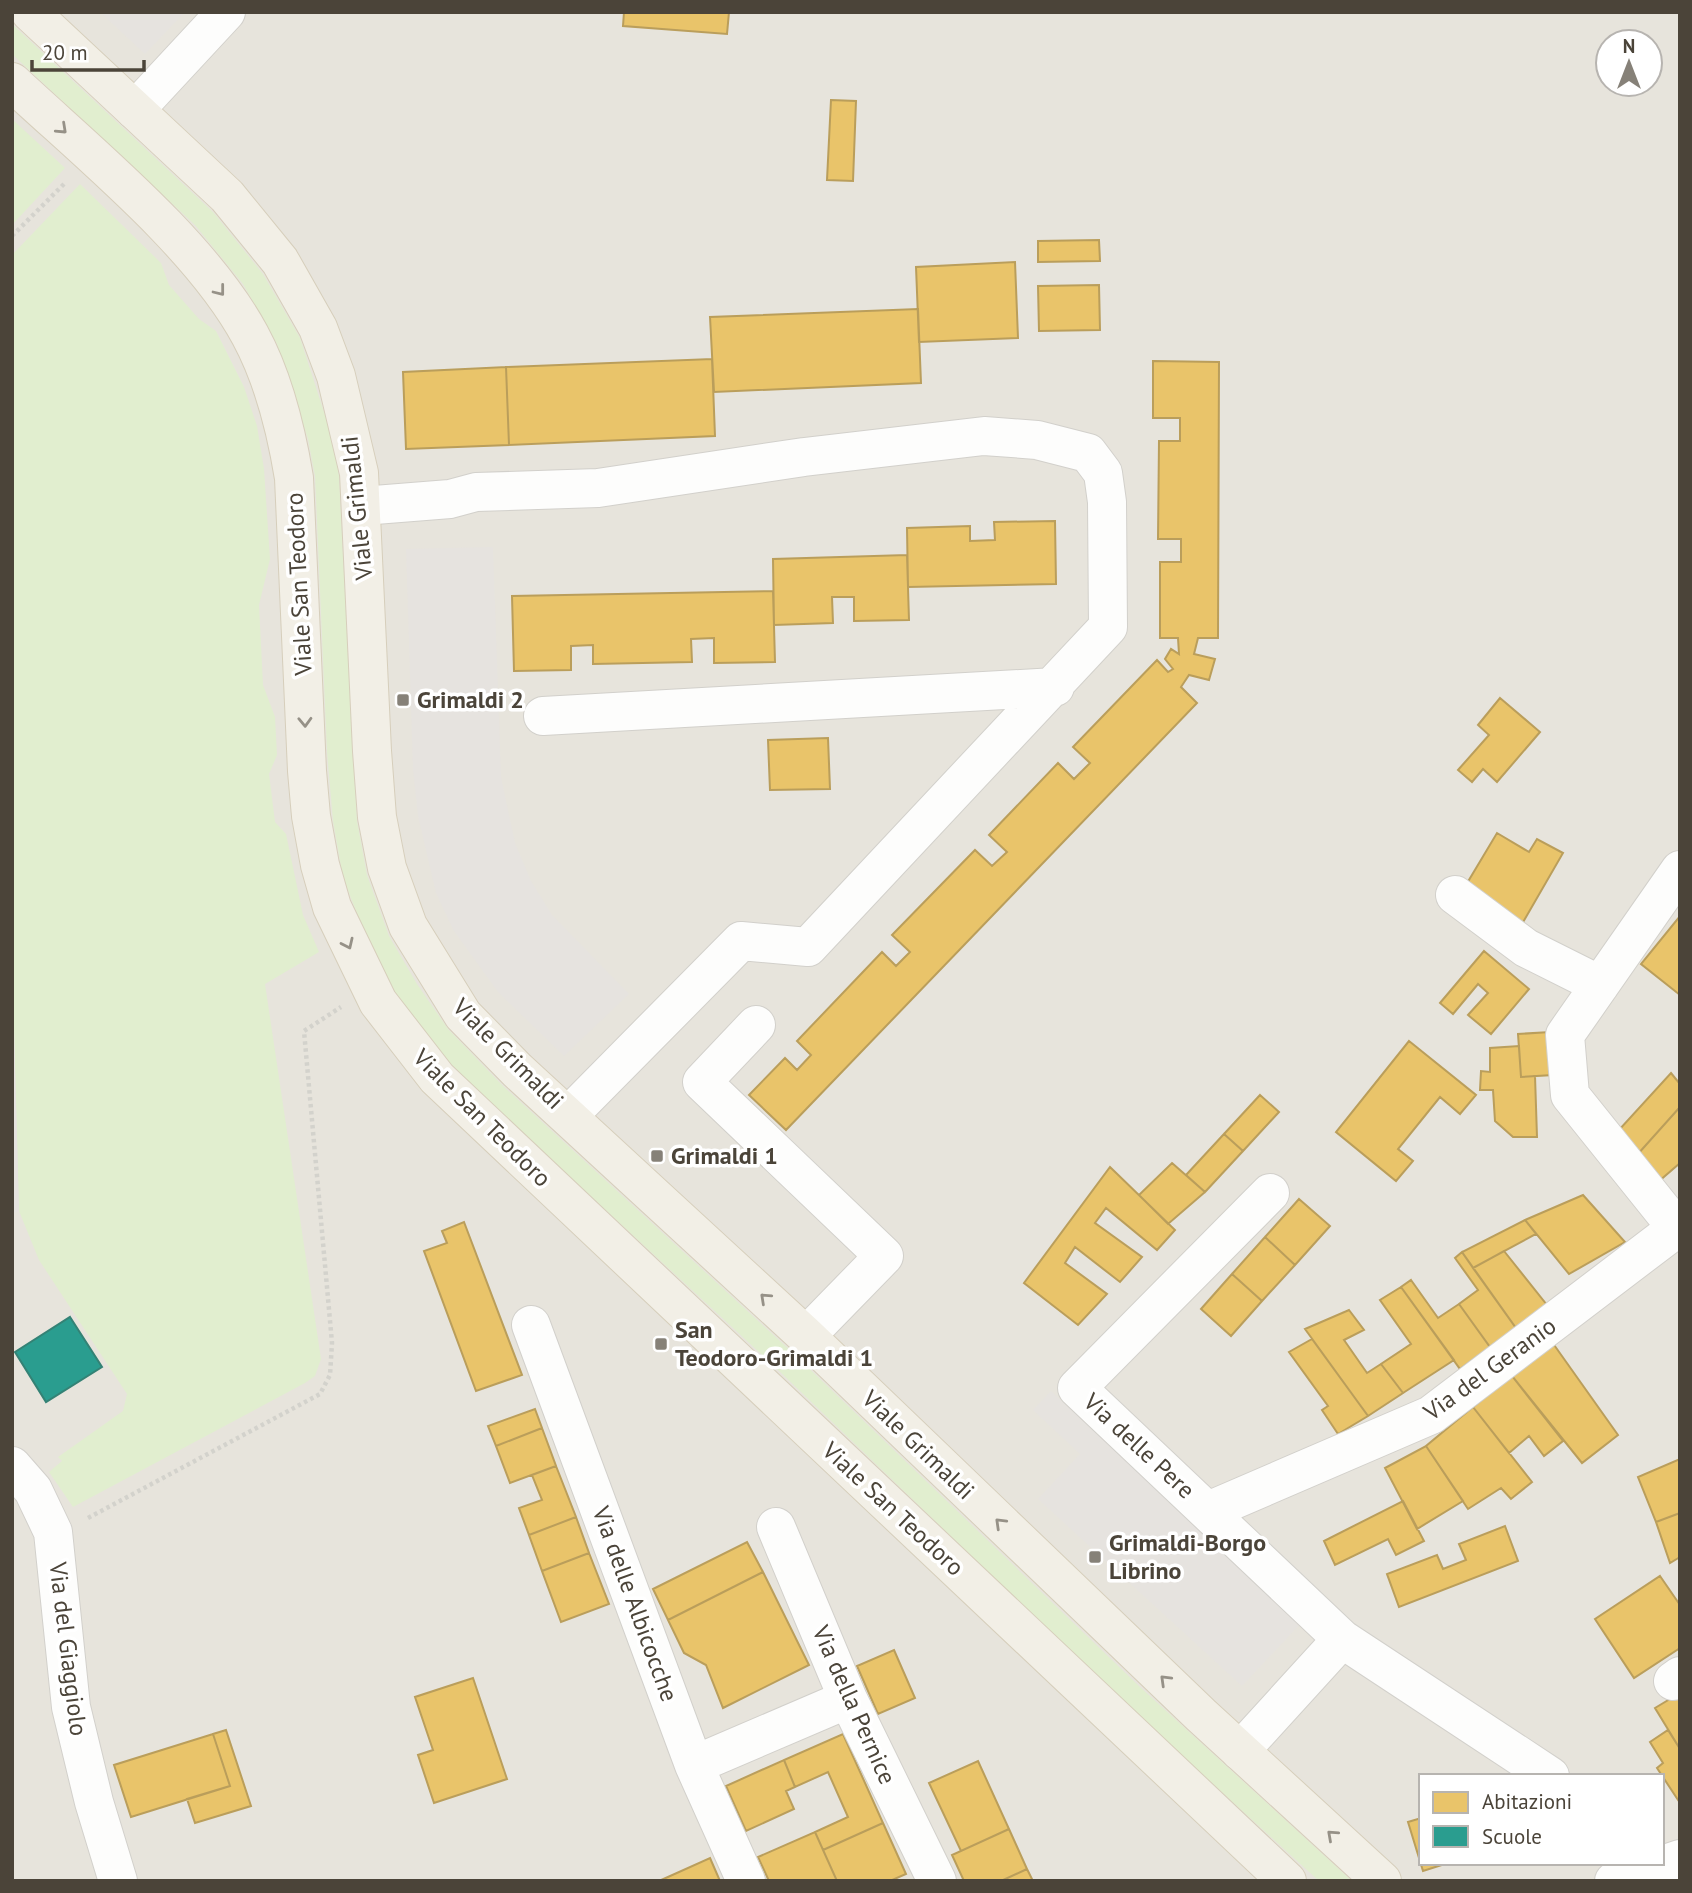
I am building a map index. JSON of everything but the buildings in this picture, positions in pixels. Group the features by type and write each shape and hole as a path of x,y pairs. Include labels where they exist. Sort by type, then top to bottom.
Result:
{"main road":[{"name":"Viale Grimaldi","path":"30,12 227,196 280,261 318,328 336,376 351,431 362,506 372,751 377,817 387,868 408,926 463,1015 806,1336 1240,1751 1382,1881"},
{"name":"Viale San Teodoro","path":"12,82 171,232 224,295 250,334 269,377 286,431 294,478 311,816 332,907 378,1002 437,1079 1287,1881"}],"street":[{"path":"135,110 226,12"},
{"path":"362,506 450,499 476,492 598,488 804,457 984,436 1037,440 1088,453 1103,473 1107,502 1108,626 1055,687 808,947 741,941 568,1116"},
{"path":"543,716 1055,687"},
{"name":"Via del Geranio","path":"1208,1511 1432,1415 1678,1230 1570,1095 1565,1035 1680,870"},
{"path":"1455,895 1526,948 1600,985"},
{"path":"757,1025 702,1082 884,1256 806,1336"},
{"name":"Via delle Pere","path":"1270,1193 1077,1388 1342,1639 1547,1774"},
{"name":"Via delle Albicocche","path":"531,1325 694,1765 746,1881"},
{"name":"Via del Giaggiolo","path":"12,1466 33,1490 53,1532 71,1707 94,1802 118,1881"},
{"name":"Via della Pernice","path":"776,1527 848,1699 937,1881"},
{"path":"1240,1751 1342,1639"},
{"path":"694,1765 848,1699"},
{"path":"1664,1849 1680,1859"},
{"path":"1614,1881 1662,1865"}],"path":[{"path":"12,236 91,157"},
{"path":"53,1532 128,1498 320,1394 330,1375 330,1316 304,1031"}],"shaded area":[{"path":"12,12 1680,12 1680,1881 12,1881"},
{"path":"100,12 185,12 145,54"},
{"path":"493,547 501,777 515,843 531,881 552,915 629,994 564,1056 498,992 454,931 436,893 418,816 413,769 406,549"},
{"path":"12,956 19,1211 12,1214"},
{"path":"1051,1391 1302,1622 1242,1686 1038,1499 1080,1454 1033,1410"}],"green space":[{"path":"12,24 213,212 263,274 300,338 332,437 339,476 357,821 367,875 389,936 448,1029 503,1086 792,1352 1140,1687 1352,1881 1319,1881 1123,1702 775,1367 487,1100 428,1041 396,994 368,941 343,878 333,821 327,752 315,476 308,439 277,344 243,284 195,225 12,54"},
{"path":"12,119 65,168 12,225"},
{"path":"80,184 161,263 169,285 199,319 216,331 244,387 257,426 264,469 270,559 259,605 263,685 275,717 277,755 269,774 275,822 286,834 303,915 319,952 265,984 321,1359 315,1376 305,1383 73,1507 49,1472 62,1461 58,1457 123,1411 127,1394 39,1260 19,1211 12,956 12,255"}],"place":[{"name":"Grimaldi 2","path":"403,700"},
{"name":"Grimaldi 1","path":"657,1156"},
{"name":"San Teodoro-Grimaldi 1","path":"661,1344"},
{"name":"Grimaldi-Borgo Librino","path":"1095,1557"}]}
